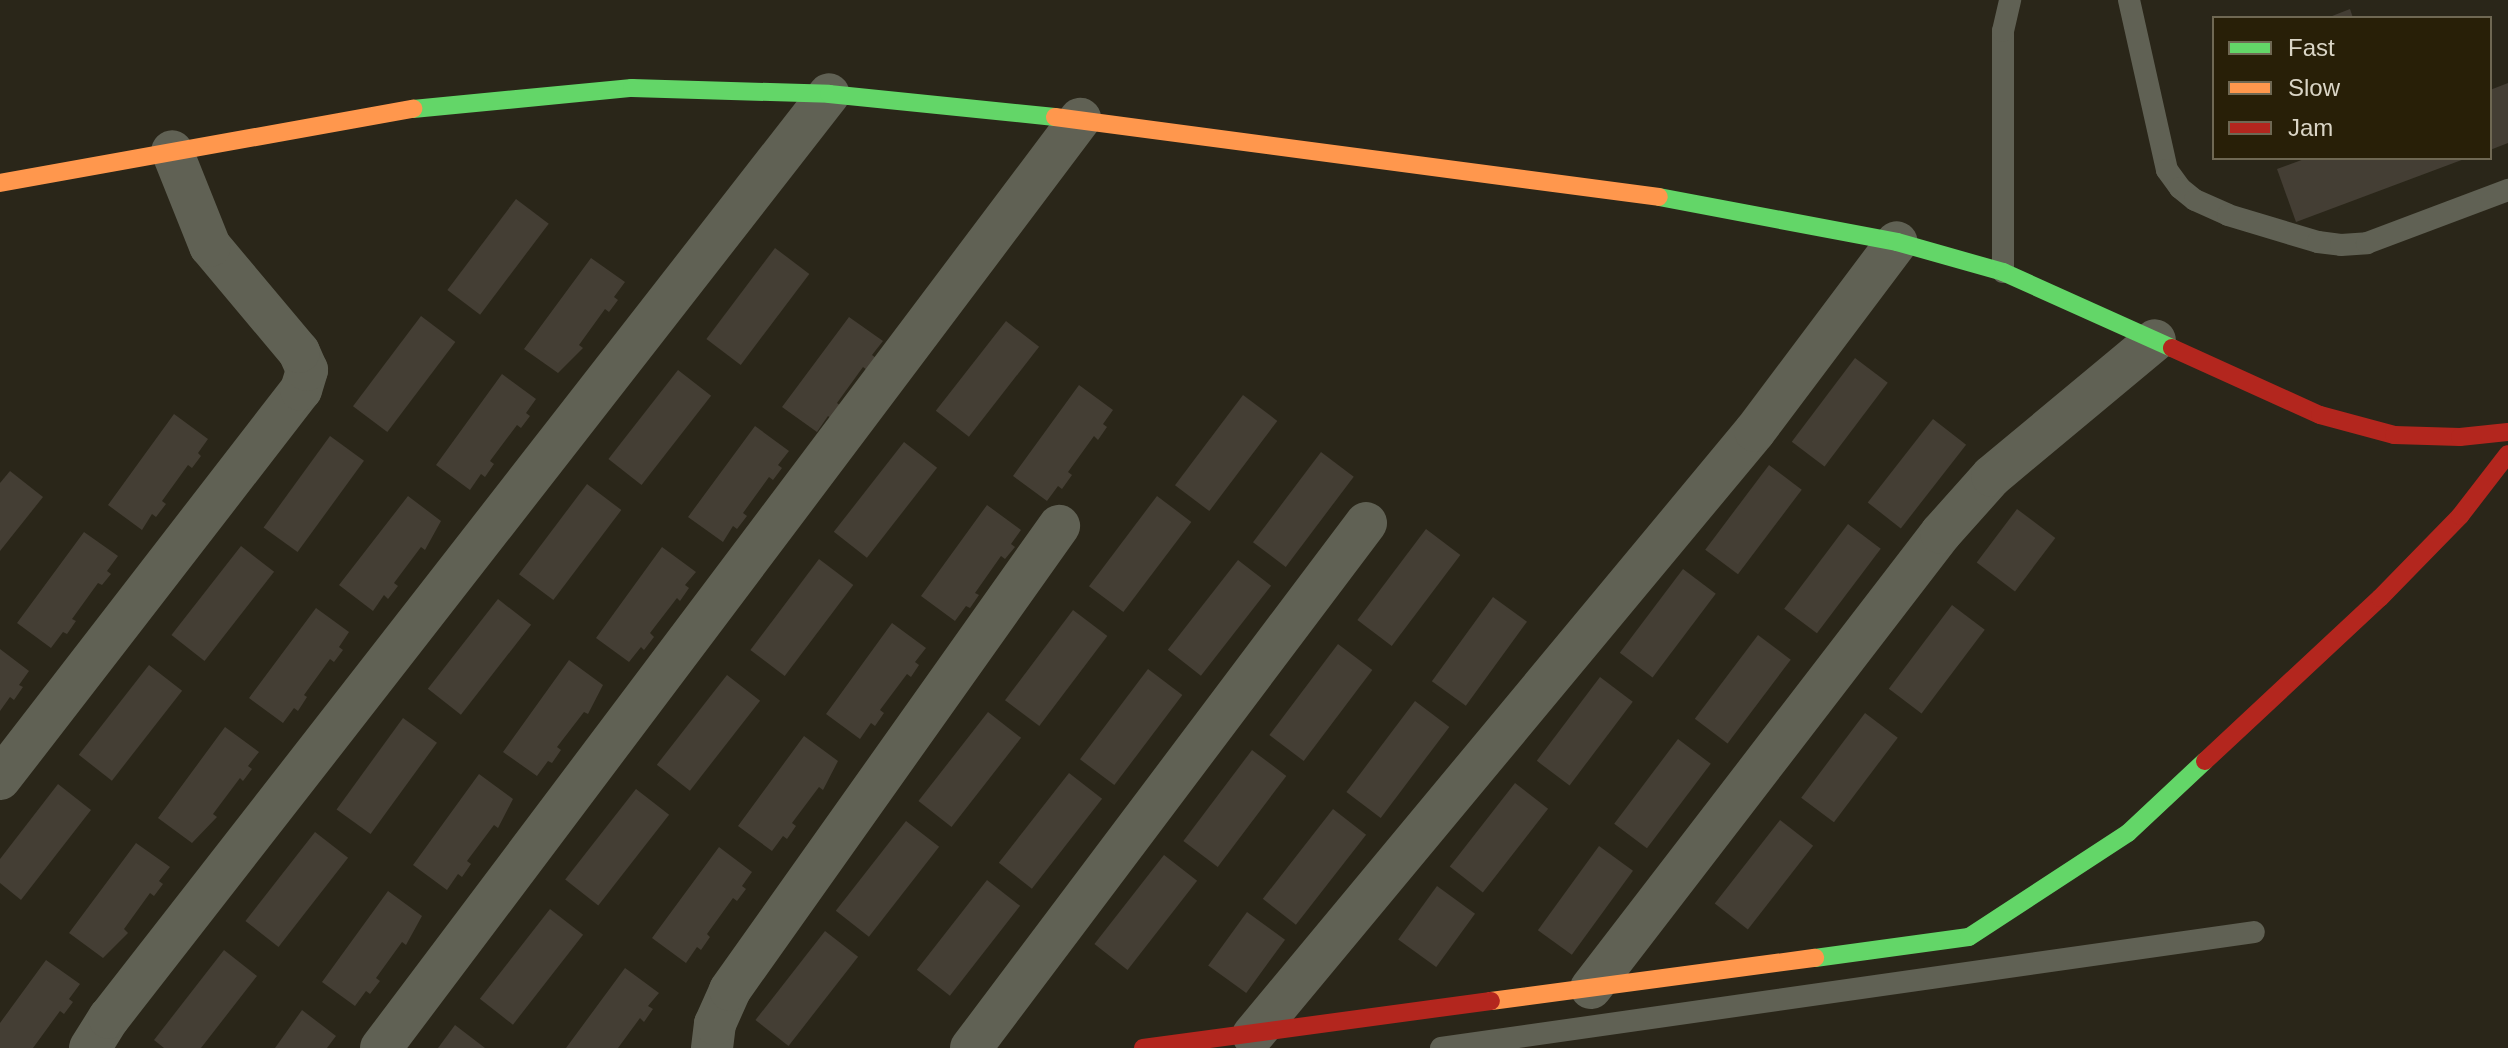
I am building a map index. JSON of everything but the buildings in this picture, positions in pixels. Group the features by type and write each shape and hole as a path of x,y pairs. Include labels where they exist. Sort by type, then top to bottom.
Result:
{"street":[{"path":"0,183 447,103 632,88 829,94 1080,119 1560,182 1734,209 1897,242 2003,272 2320,415 2394,435 2460,437 2508,432"},
{"path":"90,1048 109,1018 829,94"},
{"path":"381,1048 1080,119"},
{"path":"0,779 301,390 307,370 299,352 210,246 172,151"},
{"path":"1253,1035 1755,431 1897,242"},
{"path":"1591,988 1941,533 1992,476 2155,340"},
{"path":"1143,1048 1969,937 2128,833 2380,598 2460,516 2508,454"},
{"path":"971,1048 1366,523"},
{"path":"712,1048 715,1024 730,990 1059,526"}],"lane":[{"path":"2003,272 2003,31 2010,0"},
{"path":"2129,0 2167,170 2180,188 2195,200 2228,215 2318,242 2341,245 2367,243 2508,190"},
{"path":"1441,1048 1564,1040 2254,932"}],"traffic: fast":[{"path":"413,109 632,88 829,94 1055,117"},
{"path":"1659,197 1897,242 2003,272 2172,348"},
{"path":"1815,958 1969,937 2128,833 2205,761"}],"traffic: slow":[{"path":"0,183 413,109"},
{"path":"1055,117 1659,197"},
{"path":"1491,1001 1815,958"}],"traffic: jam":[{"path":"2172,348 2320,415 2394,435 2460,437 2508,432"},
{"path":"2205,761 2380,598 2460,516 2508,454"},
{"path":"1143,1048 1491,1001"}]}
